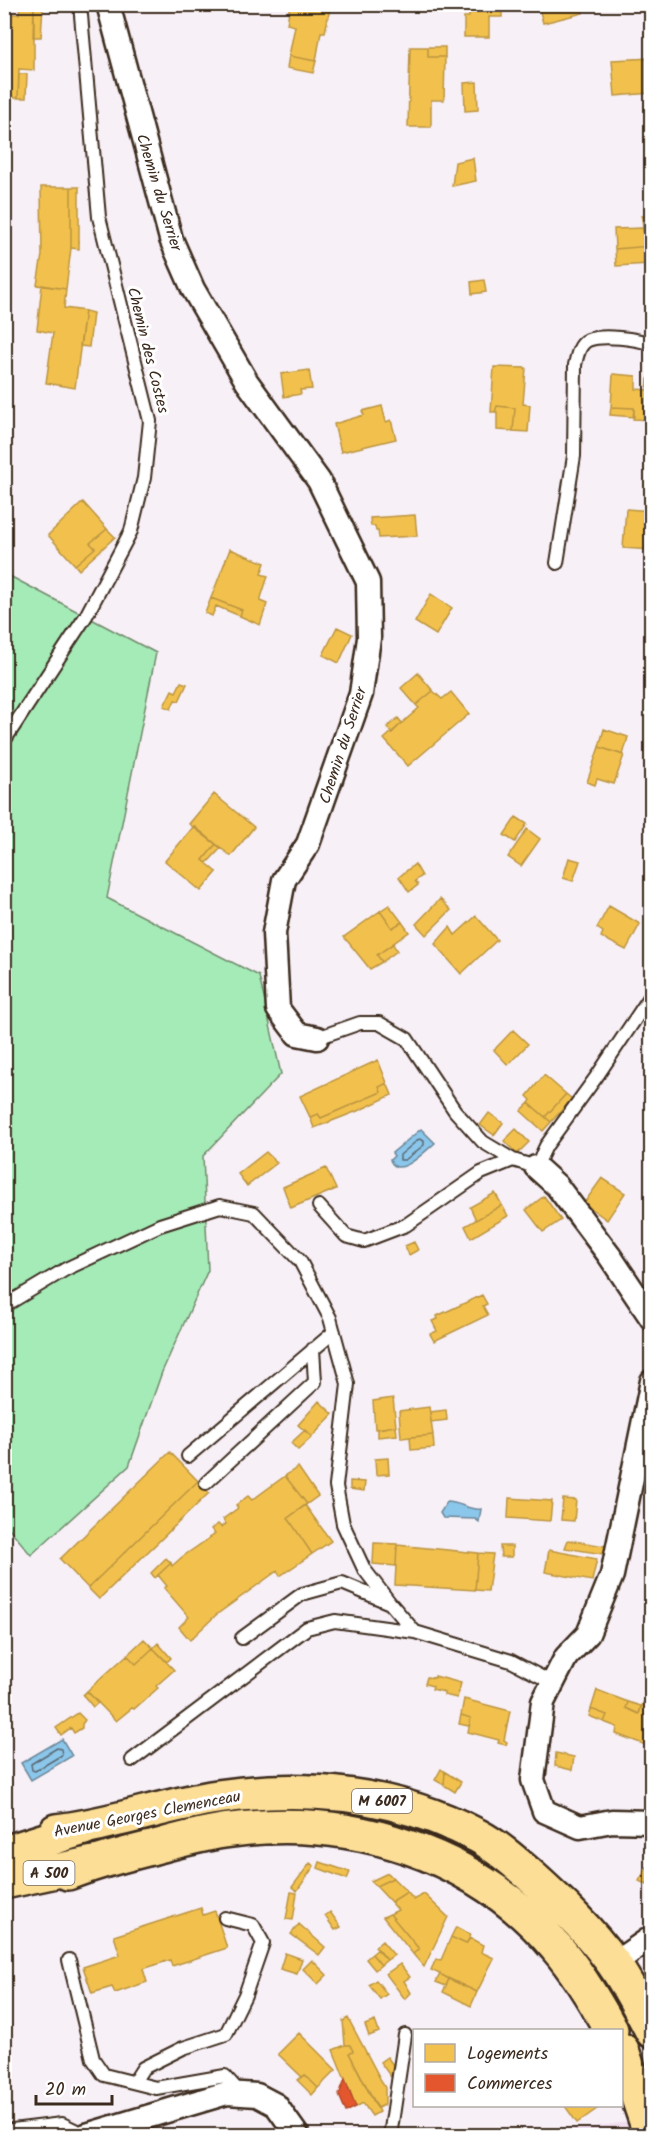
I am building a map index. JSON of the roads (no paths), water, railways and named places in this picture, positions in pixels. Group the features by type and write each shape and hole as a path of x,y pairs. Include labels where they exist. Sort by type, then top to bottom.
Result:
{"main road":[{"name":"Avenue Georges Clemenceau","path":"4,1838 84,1828 217,1797 261,1793 316,1791 356,1795 396,1804 438,1818 479,1837 519,1866 551,1894 584,1926 617,1969 651,2031"},
{"name":"Avenue Georges Clemenceau","path":"4,1896 94,1863 230,1830 272,1826 316,1828 395,1841 462,1869 502,1896 556,1946 591,1993 610,2029"},
{"name":"A 500","path":"4,1853 84,1828"},
{"name":"A 500","path":"4,1882 94,1863"},
{"path":"623,2056 651,2136"}],"street":[{"name":"Chemin du Serrier","path":"108,4 171,239 194,289 247,382 319,481 368,582 369,638 361,694 308,844 284,880 274,933 278,1009 297,1034 317,1038"},
{"name":"Chemin du Serrier","path":"536,1167 563,1194 609,1255 651,1319"},
{"path":"651,1381 612,1575 588,1634 566,1657 543,1702 533,1780 544,1811 580,1827 612,1821 651,1822"},
{"path":"617,1969 651,1937"},
{"path":"84,2135 227,2093 256,2095 276,2105 298,2136"}],"lane":[{"name":"Chemin des Costes","path":"4,741 86,616 131,531 144,478 150,421 99,217 80,4"},
{"path":"557,563 574,456 575,364 578,351 587,340 606,337 651,344"},
{"path":"536,1167 546,1146 597,1076 651,994"},
{"name":"Chemin du Serrier","path":"317,1038 360,1023 379,1023 407,1039 455,1111 483,1142 513,1160 536,1167"},
{"path":"319,1206 346,1236 364,1241 406,1226 481,1173 513,1160"},
{"path":"4,1306 66,1269 149,1230 220,1206 254,1213 300,1261 330,1318 348,1384 336,1486 343,1524 364,1569 415,1632"},
{"path":"188,1456 334,1332"},
{"path":"207,1483 315,1382 313,1349"},
{"path":"242,1638 302,1594 342,1583 390,1603"},
{"path":"132,1760 307,1628 334,1621 415,1632 510,1661 553,1683"},
{"path":"134,2082 143,2068 183,2048 226,2034 245,1995 263,1943 253,1925 225,1918"},
{"path":"69,1960 93,2060 104,2075 156,2088 225,2076 241,2094"},
{"path":"390,2136 405,2035"},
{"path":"4,2132 62,2124 84,2135"}],"water":[{"path":"421,1129 435,1143 405,1166 394,1165 390,1160 394,1156 392,1153"},
{"path":"447,1502 472,1509 481,1509 479,1522 475,1519 443,1518 440,1513"},
{"path":"62,1739 72,1756 31,1780 21,1763"}]}
